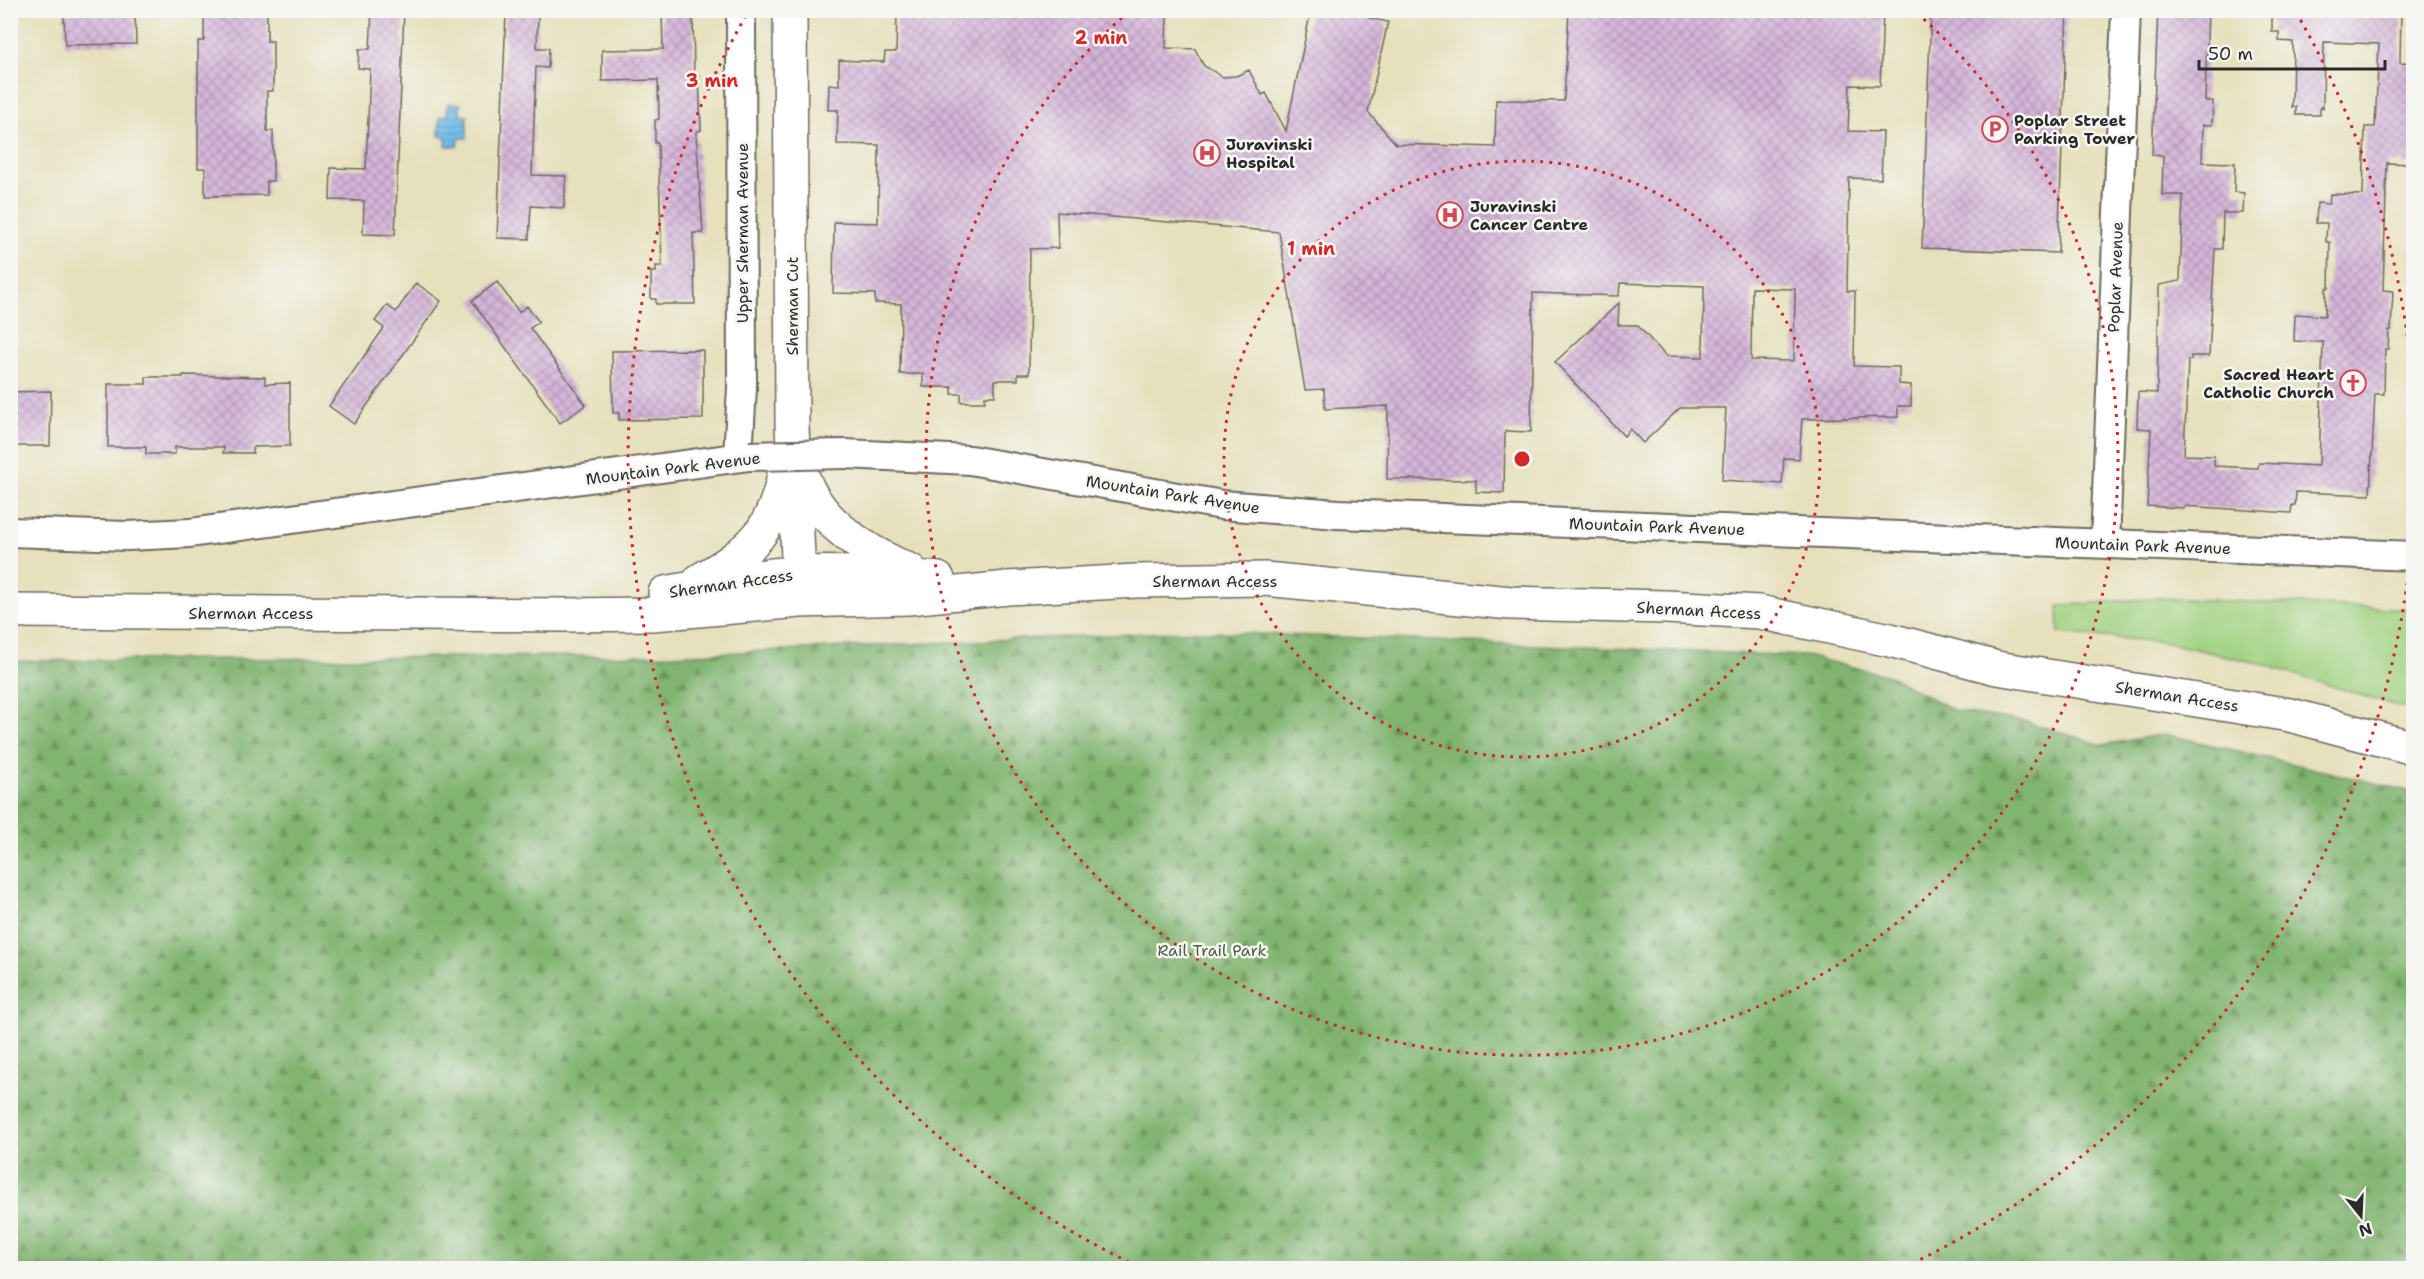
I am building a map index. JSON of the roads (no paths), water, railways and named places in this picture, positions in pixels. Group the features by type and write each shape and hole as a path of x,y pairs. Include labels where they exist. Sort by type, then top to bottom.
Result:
{"main road":[{"name":"Sherman Cut","path":"790,10 792,426 799,587"},
{"path":"792,426 801,474 814,498 835,525 880,558 936,579"},
{"path":"661,594 699,580 732,561 768,526 781,494 792,426"},
{"name":"Sherman Access","path":"10,611 653,614 799,587 843,573 972,582 1008,588"},
{"name":"Sherman Access","path":"491,614 543,603 610,601 774,575 799,587 908,598 1008,588 1136,581 1265,579 1511,603 1759,612 1890,640 1997,668 2290,715 2414,748"}],"street":[{"name":"Upper Sherman Avenue","path":"741,10 744,456"},
{"name":"Poplar Avenue","path":"2105,544 2126,10"},
{"name":"Mountain Park Avenue","path":"10,532 127,536 190,533 744,456 845,454 970,460 1155,494 1262,509 2414,555"}],"water":[{"path":"447,104 460,104 460,115 467,116 467,138 459,138 458,146 446,146 446,136 439,136 440,116 447,116"}],"place":[{"name":"Poplar Street Parking Tower","path":"1995,129"},
{"name":"Juravinski Hospital","path":"1207,153"},
{"name":"Juravinski Cancer Centre","path":"1450,215"},
{"name":"Sacred Heart Catholic Church","path":"2353,383"}],"park label":[{"name":"Rail Trail Park","path":"1212,950"}]}
